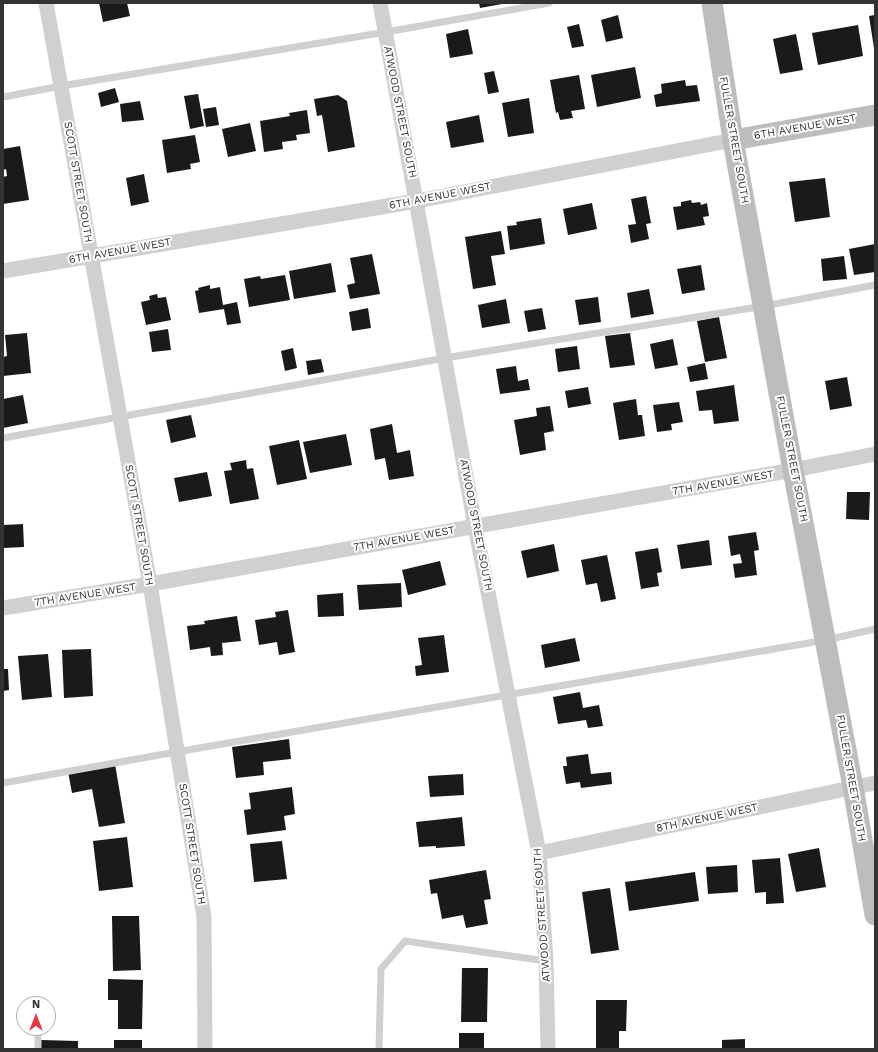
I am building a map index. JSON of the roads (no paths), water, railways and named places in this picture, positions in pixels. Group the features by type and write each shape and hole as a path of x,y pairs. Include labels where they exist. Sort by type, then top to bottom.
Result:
{"street":[{"name":"SCOTT STREET SOUTH","path":"46,3 150,584 176,752 204,917 205,1049"},
{"name":"ATWOOD STREET SOUTH","path":"380,3 475,526 539,853 546,961 548,1049"},
{"name":"FULLER STREET SOUTH","path":"712,3 733,140 793,470 854,787 875,915"},
{"name":"6TH AVENUE WEST","path":"3,271 417,201 733,140 875,115"},
{"name":"7TH AVENUE WEST","path":"3,608 150,584 793,470 875,454"},
{"name":"8TH AVENUE WEST","path":"539,853 854,787 875,784"}],"lane":[{"path":"3,97 549,3"},
{"path":"3,438 445,358 764,306 875,285"},
{"path":"3,783 508,694 826,640 875,629"},
{"path":"379,1049 381,969 405,941 546,961"},
{"path":"38,1036 38,1049"}]}
